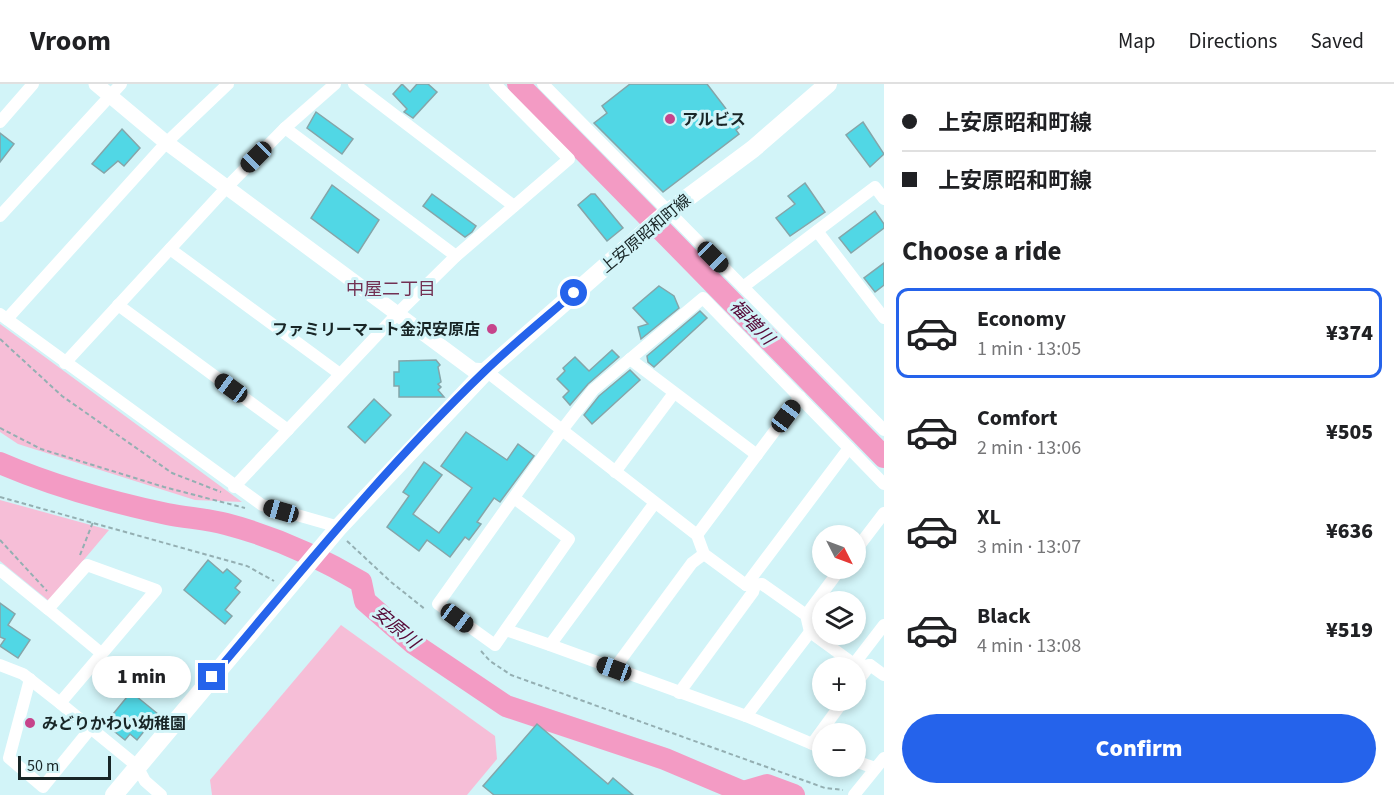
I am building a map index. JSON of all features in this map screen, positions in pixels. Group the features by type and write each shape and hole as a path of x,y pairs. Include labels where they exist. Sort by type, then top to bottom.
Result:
{"main road":[{"name":"上安原昭和町線","path":"114,795 337,530 486,371 645,231 753,149 828,84"}],"street":[{"path":"0,122 33,84"},
{"path":"96,84 166,143 228,186 473,370 486,371 654,504 698,535 704,554 751,585 762,584 806,615 810,632 844,657"},
{"path":"0,216 121,84"},
{"path":"228,84 166,143 4,317 262,506 337,530"},
{"path":"65,363 228,186 285,128 335,84"},
{"path":"354,84 514,206"},
{"path":"234,487 398,313 456,256 569,159 495,84"},
{"path":"543,84 666,214 884,430"},
{"path":"285,128 456,256"},
{"path":"742,287 875,187 884,199"},
{"path":"817,231 884,318"},
{"path":"170,249 340,374"},
{"path":"514,498 569,539 495,645 438,604 562,430 593,390 703,298 884,484"},
{"path":"118,305 288,429"},
{"path":"630,359 757,455"},
{"path":"615,472 674,393"},
{"path":"698,535 800,397"},
{"path":"751,585 849,448"},
{"path":"550,645 654,504"},
{"path":"866,537 884,513"},
{"path":"614,669 692,563 704,554"},
{"path":"48,609 87,565 156,590 60,703"},
{"path":"0,570 101,653"},
{"path":"806,615 833,579"},
{"path":"679,693 753,592 751,585"},
{"path":"859,657 884,625"},
{"path":"506,630 746,716 812,744"},
{"path":"746,716 810,632"},
{"path":"0,665 30,679 92,728 137,766 145,781 161,795"},
{"path":"866,666 870,665 884,675"},
{"path":"866,670 870,665"},
{"path":"30,679 9,758 43,787 92,728"},
{"path":"856,793 884,758"},
{"path":"866,764 875,768"}],"path":[{"path":"0,339 62,396 104,423 172,473 216,491 248,496"},
{"path":"0,428 51,452 252,510"},
{"path":"0,497 247,566 287,588"},
{"path":"76,559 83,550 93,522"},
{"path":"337,530 391,582 429,611"},
{"path":"0,540 49,592 53,586"},
{"path":"477,646 490,661 511,675 552,691 825,788 856,793"}],"shaded area":[{"path":"0,324 242,502 195,500 18,444 0,432"},
{"path":"0,500 109,530 49,601 0,561"},
{"path":"341,625 495,736 497,759 467,795 212,795 210,780"}],"building":[{"path":"402,84 410,92 417,84 428,84 437,92 413,118 404,112 407,109 393,94"},
{"path":"630,84 707,84 740,127 736,130 739,134 663,192 594,123 607,113 602,106"},
{"path":"316,112 353,139 342,154 307,128"},
{"path":"863,122 884,154 870,167 846,135"},
{"path":"122,129 140,148 124,166 118,161 104,173 92,164"},
{"path":"0,133 14,144 0,162"},
{"path":"805,183 825,212 790,236 776,218 795,204 788,196"},
{"path":"332,185 379,220 358,253 311,218"},
{"path":"432,194 476,226 472,232 465,237 423,206"},
{"path":"591,194 595,194 623,228 607,241 578,205"},
{"path":"875,211 884,224 884,228 851,253 839,238"},
{"path":"884,263 884,285 875,292 864,278"},
{"path":"659,286 674,296 679,308 641,339 638,327 648,324 633,308"},
{"path":"700,311 707,318 654,367 648,362 647,356"},
{"path":"612,350 619,357 588,384 570,405 563,397 569,391 557,379 565,371 563,368 575,357 589,371"},
{"path":"436,360 440,365 438,367 441,382 438,384 441,387 438,390 444,397 399,397 399,386 394,386 394,372 399,372 399,361"},
{"path":"630,370 640,380 592,424 584,415 599,396"},
{"path":"374,399 391,415 365,443 348,427"},
{"path":"466,432 507,460 518,444 534,456 500,502 494,498 477,522 481,524 469,540 465,537 450,557 427,540 419,551 387,527 409,496 403,492 424,462 442,475 413,514 439,533 472,488 441,466"},
{"path":"208,560 223,573 227,569 241,581 235,588 240,592 225,610 232,616 225,624 184,590"},
{"path":"0,603 15,614 8,625 30,640 18,658 0,646 5,639 0,637"},
{"path":"131,692 158,714 137,740 130,734 125,740 105,724"},
{"path":"537,724 608,784 613,778 633,795 494,795 483,786"}],"waterway":[{"name":"福増川","path":"518,84 884,457"},
{"name":"安原川","path":"0,463 82,493 167,514 226,524 296,548 361,582 365,601 414,644 506,706 665,759 743,792 767,785 794,795"}],"place":[{"name":"アルビス","path":"670,119"},
{"name":"ファミリーマート金沢安原店","path":"492,329"},
{"name":"みどりかわい幼稚園","path":"30,723"}],"district":[{"name":"中屋二丁目","path":"391,289"}],"route":[{"path":"212,677 339,527 413,446 486,371 574,293"}]}
